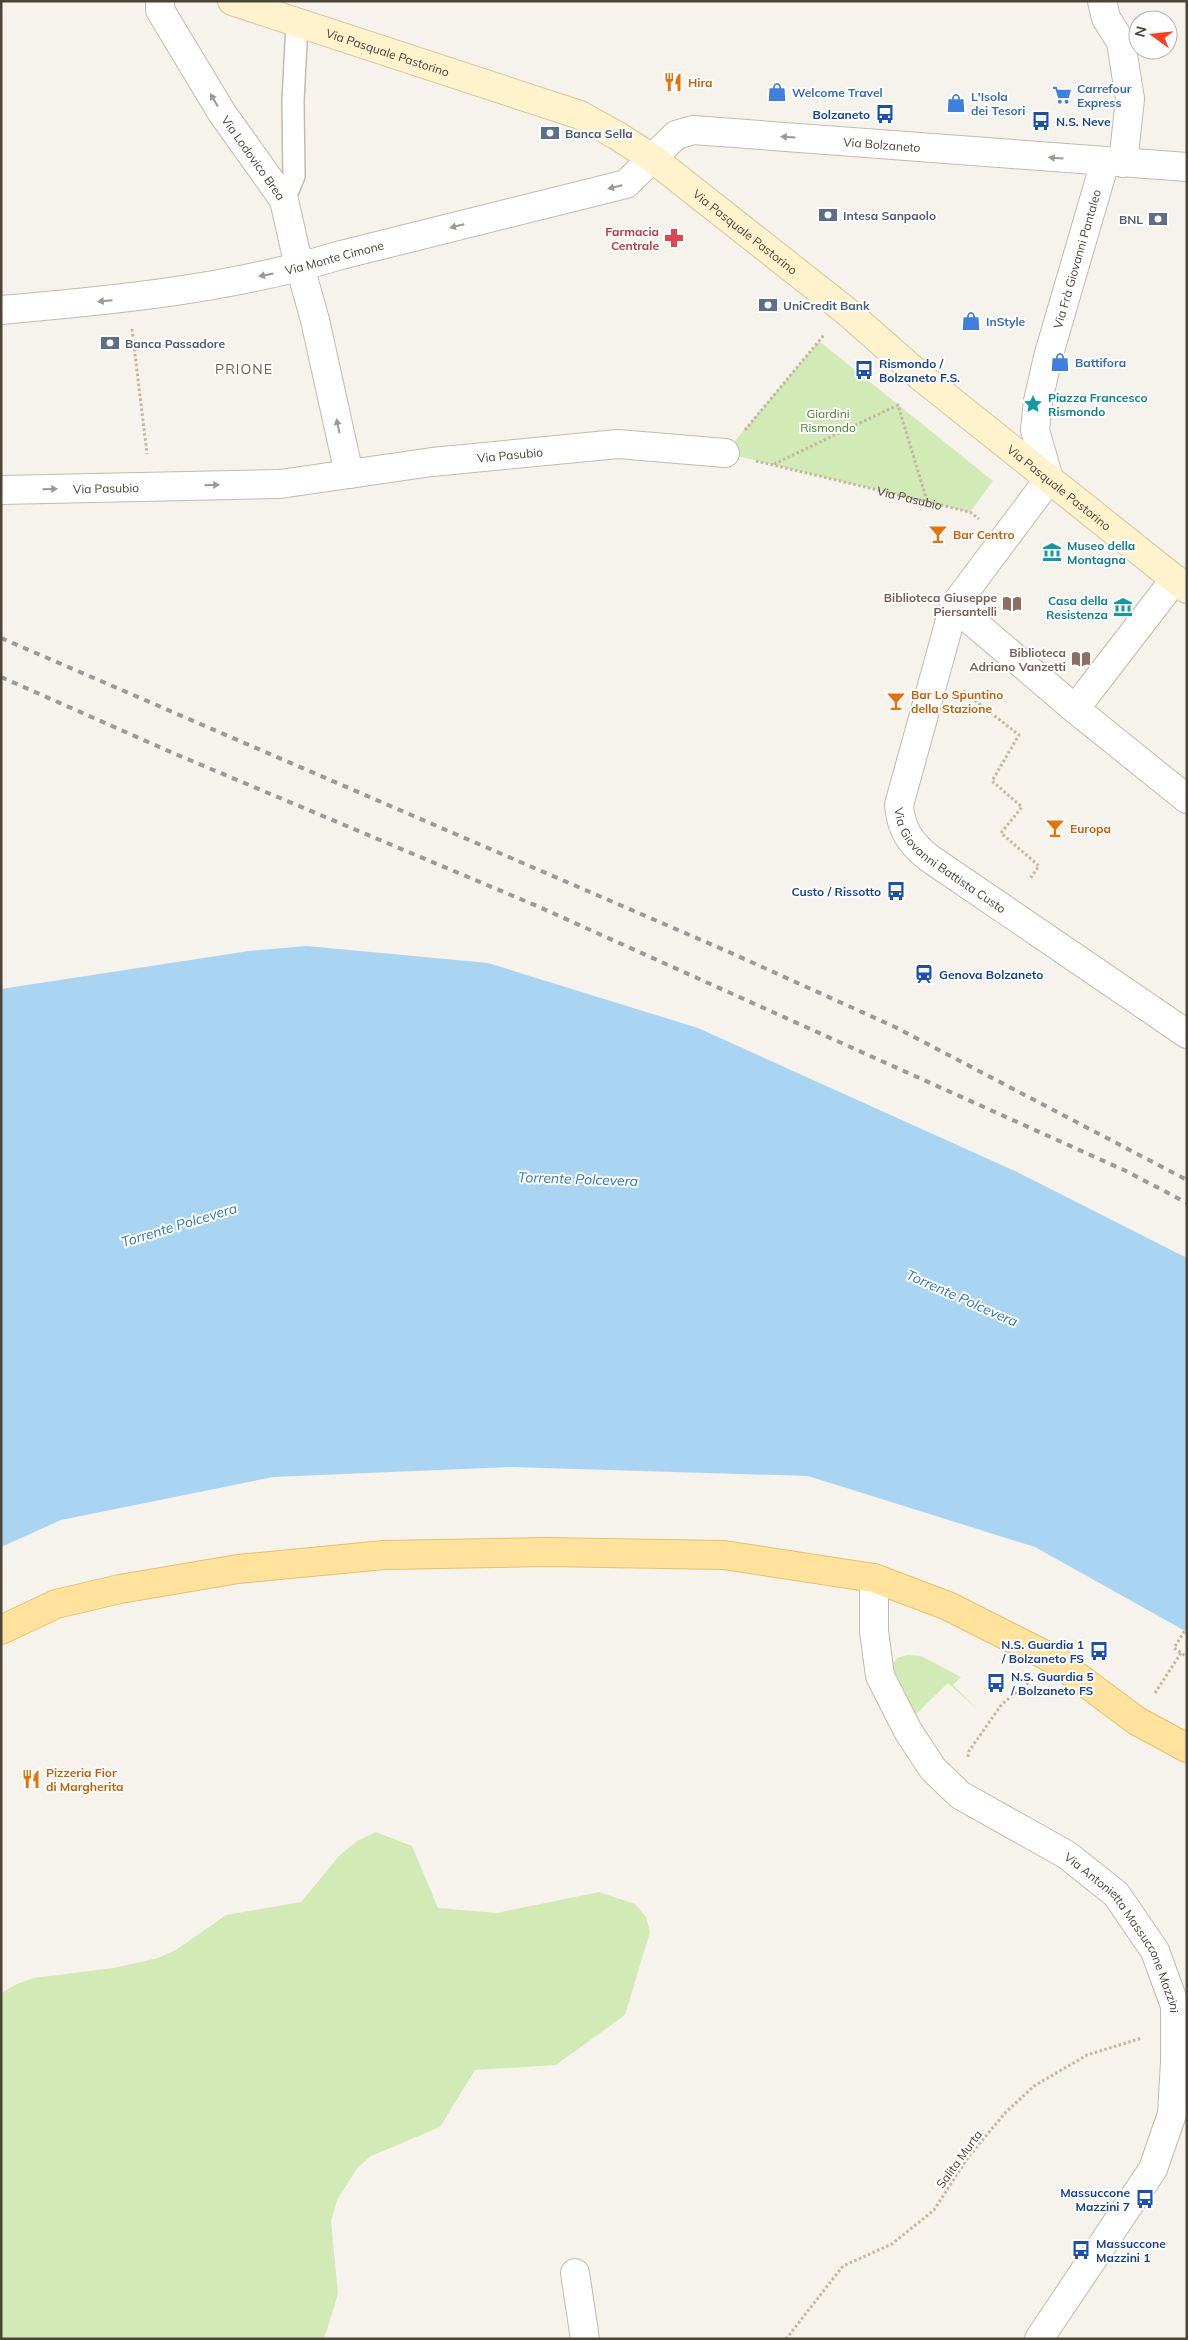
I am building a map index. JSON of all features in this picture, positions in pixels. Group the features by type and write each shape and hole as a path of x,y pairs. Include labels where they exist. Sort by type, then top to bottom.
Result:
{"main road":[{"name":"Via Pasquale Pastorino","path":"232,1 580,115 616,135 652,158 845,310 920,376 1181,584"},
{"path":"1,1630 56,1604 120,1589 238,1569 384,1555 545,1552 724,1555 874,1578 948,1606 1055,1660 1137,1721 1187,1748"}],"street":[{"name":"Via Lodovico Brea","path":"160,1 160,10 222,113 284,200 300,268 315,320 348,474"},
{"path":"1102,1 1106,18 1121,42 1130,99 1114,162"},
{"path":"284,200 294,176 293,101 297,23"},
{"name":"Via Bolzaneto","path":"652,158 676,135 692,130 1187,167"},
{"name":"Via Monte Cimone","path":"1,310 128,299 300,268 341,255 626,184 652,158"},
{"name":"Via Frà Giovanni Pantaleo","path":"1049,479 1035,430 1038,401 1048,357 1114,162"},
{"name":"Via Pasubio","path":"1,490 280,484 432,462 618,444 725,453"},
{"name":"Via Giovanni Battista Custo","path":"1049,479 954,606 899,805 900,819 910,841 929,858 1187,1034"},
{"path":"1075,709 1181,584"},
{"path":"954,606 1075,709 1187,799"},
{"name":"Via Antonietta Massuccone Mazzini","path":"874,1578 874,1631 880,1676 908,1731 933,1769 960,1795 1067,1855 1116,1894 1155,1951 1175,2006 1175,2062 1172,2114 1153,2169 1039,2339"},
{"path":"575,2273 585,2339"}],"path":[{"path":"128,299 145,428 149,487"},
{"path":"725,453 845,310"},
{"path":"772,465 898,405 927,502"},
{"name":"Via Pasubio","path":"725,453 970,512 1004,537"},
{"path":"972,698 1019,735 992,781 1022,807 1001,833 1039,866 1029,880"},
{"path":"1187,1627 1174,1648 1187,1657"},
{"path":"1137,1721 1181,1653"},
{"path":"960,1795 969,1751 1002,1704"},
{"name":"Salita Murta","path":"786,2339 843,2266 892,2244 934,2210 969,2156 1006,2112 1034,2086 1087,2055 1174,2028"}],"green space":[{"name":"Giardini Rismondo","path":"819,341 993,481 970,512 725,453"},
{"path":"907,1655 921,1656 961,1677 953,1685 979,1711 948,1683 915,1715 895,1679 892,1665 897,1658"},
{"path":"376,1832 412,1846 438,1908 497,1913 599,1892 635,1904 646,1917 650,1932 625,2015 556,2065 475,2070 440,2127 371,2156 358,2167 337,2200 331,2221 338,2294 324,2339 1,2339 1,1993 17,1984 34,1978 114,1968 158,1958 176,1950 226,1915 301,1902 340,1855 357,1841"}],"water":[{"name":"Torrente Polcevera","path":"307,946 488,963 698,1028 1017,1172 1187,1258 1187,1632 1035,1547 808,1476 511,1467 273,1477 61,1520 1,1547 1,989 249,951"}],"railway":[{"path":"1,638 729,952 895,1027 1187,1180"},
{"path":"1,677 173,753 537,906 1126,1171 1187,1203"}],"place":[{"name":"Hira","path":"673,82"},
{"name":"Welcome Travel","path":"777,92"},
{"name":"Carrefour Express","path":"1062,95"},
{"name":"L'Isola dei Tesori","path":"956,103"},
{"name":"Bolzaneto","path":"885,114"},
{"name":"N.S. Neve","path":"1041,121"},
{"name":"Banca Sella","path":"550,133"},
{"name":"Intesa Sanpaolo","path":"828,215"},
{"name":"BNL","path":"1158,219"},
{"name":"Farmacia Centrale","path":"674,238"},
{"name":"UniCredit Bank","path":"768,305"},
{"name":"InStyle","path":"971,321"},
{"name":"Banca Passadore","path":"110,343"},
{"name":"Battifora","path":"1060,362"},
{"name":"Rismondo / Bolzaneto F.S.","path":"864,370"},
{"name":"Piazza Francesco Rismondo","path":"1033,404"},
{"name":"Bar Centro","path":"938,534"},
{"name":"Museo della Montagna","path":"1052,552"},
{"name":"Biblioteca Giuseppe Piersantelli","path":"1012,604"},
{"name":"Casa della Resistenza","path":"1123,607"},
{"name":"Biblioteca Adriano Vanzetti","path":"1081,659"},
{"name":"Bar Lo Spuntino della Stazione","path":"896,701"},
{"name":"Europa","path":"1055,828"},
{"name":"Custo / Rissotto","path":"896,891"},
{"name":"Genova Bolzaneto","path":"924,974"},
{"name":"N.S. Guardia 1 / Bolzaneto FS","path":"1099,1651"},
{"name":"N.S. Guardia 5 / Bolzaneto FS","path":"996,1683"},
{"name":"Pizzeria Fior di Margherita","path":"31,1779"},
{"name":"Massuccone Mazzini 7","path":"1145,2199"},
{"name":"Massuccone Mazzini 1","path":"1081,2250"}],"district":[{"name":"PRIONE","path":"244,369"}]}
